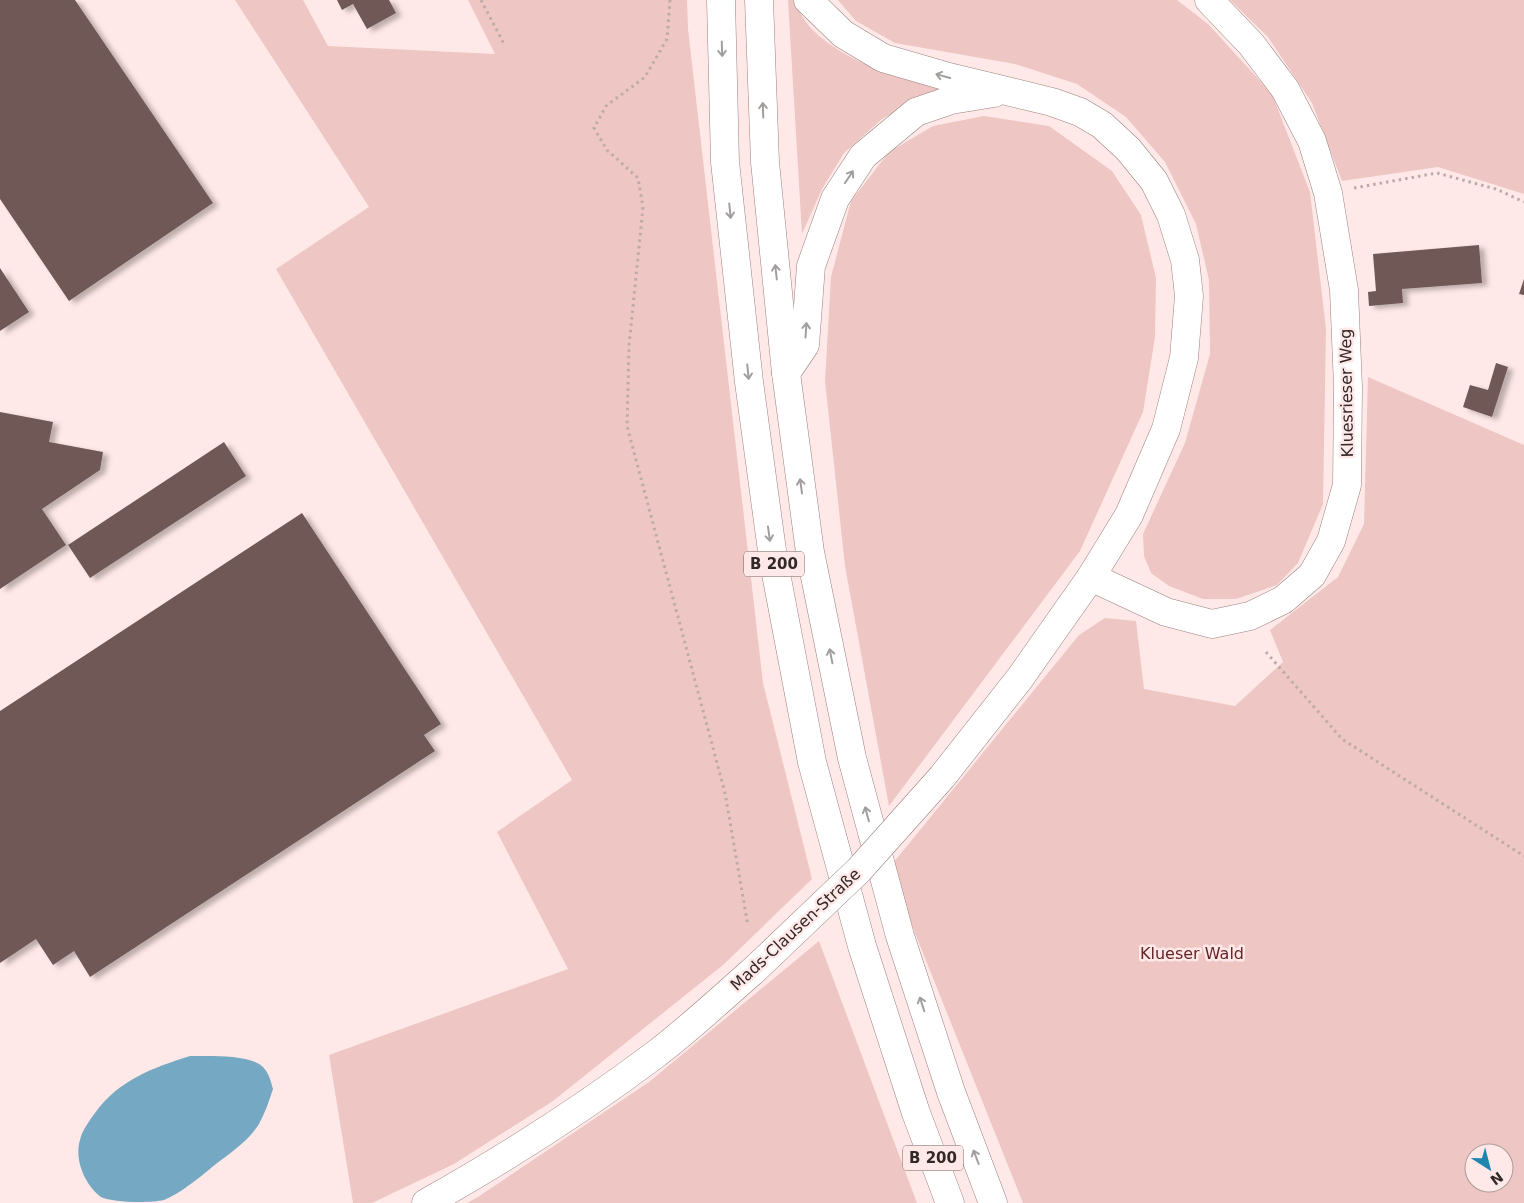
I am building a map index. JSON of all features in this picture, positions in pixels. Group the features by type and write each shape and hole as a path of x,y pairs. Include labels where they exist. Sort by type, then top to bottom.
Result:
{"main road":[{"name":"B 200","path":"720,0 725,162 749,382 775,568 812,762 862,946 916,1113 950,1203"},
{"name":"B 200","path":"759,0 765,162 786,373 810,552 852,758 900,936 951,1092 993,1203"},
{"name":"Mads-Clausen-Straße","path":"426,1203 491,1167 575,1113 657,1053 754,970 859,870 942,777 1020,678 1092,577 1129,515 1166,429 1184,358 1189,296 1185,260 1171,215 1154,181 1128,149 1102,125 1080,112 1052,102 945,76 884,58 843,34 808,0"},
{"name":"Kluesrieser Weg","path":"1092,577 1166,612 1212,624 1250,616 1283,600 1312,575 1331,541 1347,485 1348,387 1344,290 1328,193 1312,141 1285,89 1251,44 1209,0"},
{"path":"786,373 805,345 811,266 834,199 863,156 916,112 951,100 1008,91"}],"path":[{"path":"481,0 504,44"},
{"path":"670,0 667,39 645,77 606,106 594,128 607,150 638,178 643,207 629,346 627,426 725,793 748,926"},
{"path":"1328,193 1437,173 1496,189 1524,202"},
{"path":"1266,652 1342,739 1524,856"}],"green space":[{"path":"235,0 303,0 328,46 495,54 468,0 687,0 688,29 763,683 812,879 723,965 553,1101 454,1164 372,1203 353,1203 329,1055 568,969 497,832 572,780 276,269 369,207"},
{"path":"788,0 793,0 809,26 837,49 869,66 938,87 938,92 917,100 882,119 844,153 822,189 802,234"},
{"path":"838,0 1177,0 1208,24 1272,94 1310,192 1326,329 1323,504 1298,563 1277,585 1236,599 1203,599 1169,586 1151,573 1144,556 1143,534 1185,443 1210,354 1209,280 1196,224 1165,162 1126,117 1077,84 1015,64 895,43 856,21"},
{"path":"1230,0 1524,0 1524,194 1438,167 1342,181 1312,103 1268,37"},
{"path":"984,116 1049,126 1112,171 1141,215 1156,278 1155,337 1143,412 1080,551 889,806 845,566 825,381 831,277 851,201 889,152 933,126"},
{"name":"Klueser Wald","path":"1368,377 1524,445 1524,1203 1023,1203 889,868 1079,635 1105,618 1136,621 1144,689 1235,706 1283,662 1270,630 1338,577 1364,524"},
{"path":"819,941 917,1203 467,1203 649,1082"}],"water":[{"path":"190,1056 239,1058 257,1063 263,1067 273,1089 259,1124 237,1148 189,1186 164,1200 142,1202 101,1197 90,1186 82,1172 78,1156 82,1133 88,1123 104,1102 126,1084 162,1065"}],"building":[{"path":"0,0 75,0 213,203 69,301 0,199"},
{"path":"337,0 389,0 396,13 367,29 353,4 342,10"},
{"path":"1479,245 1482,283 1402,289 1403,303 1369,306 1368,292 1376,291 1373,254"},
{"path":"0,268 29,312 0,331"},
{"path":"1524,279 1524,295 1519,294"},
{"path":"1496,363 1508,367 1492,417 1463,407 1470,385 1488,390"},
{"path":"0,412 53,422 49,442 103,452 100,470 42,509 66,545 0,589"},
{"path":"224,442 246,476 90,578 68,545"},
{"path":"302,513 441,724 424,735 435,751 90,977 74,951 53,965 36,939 0,963 0,711"}]}
